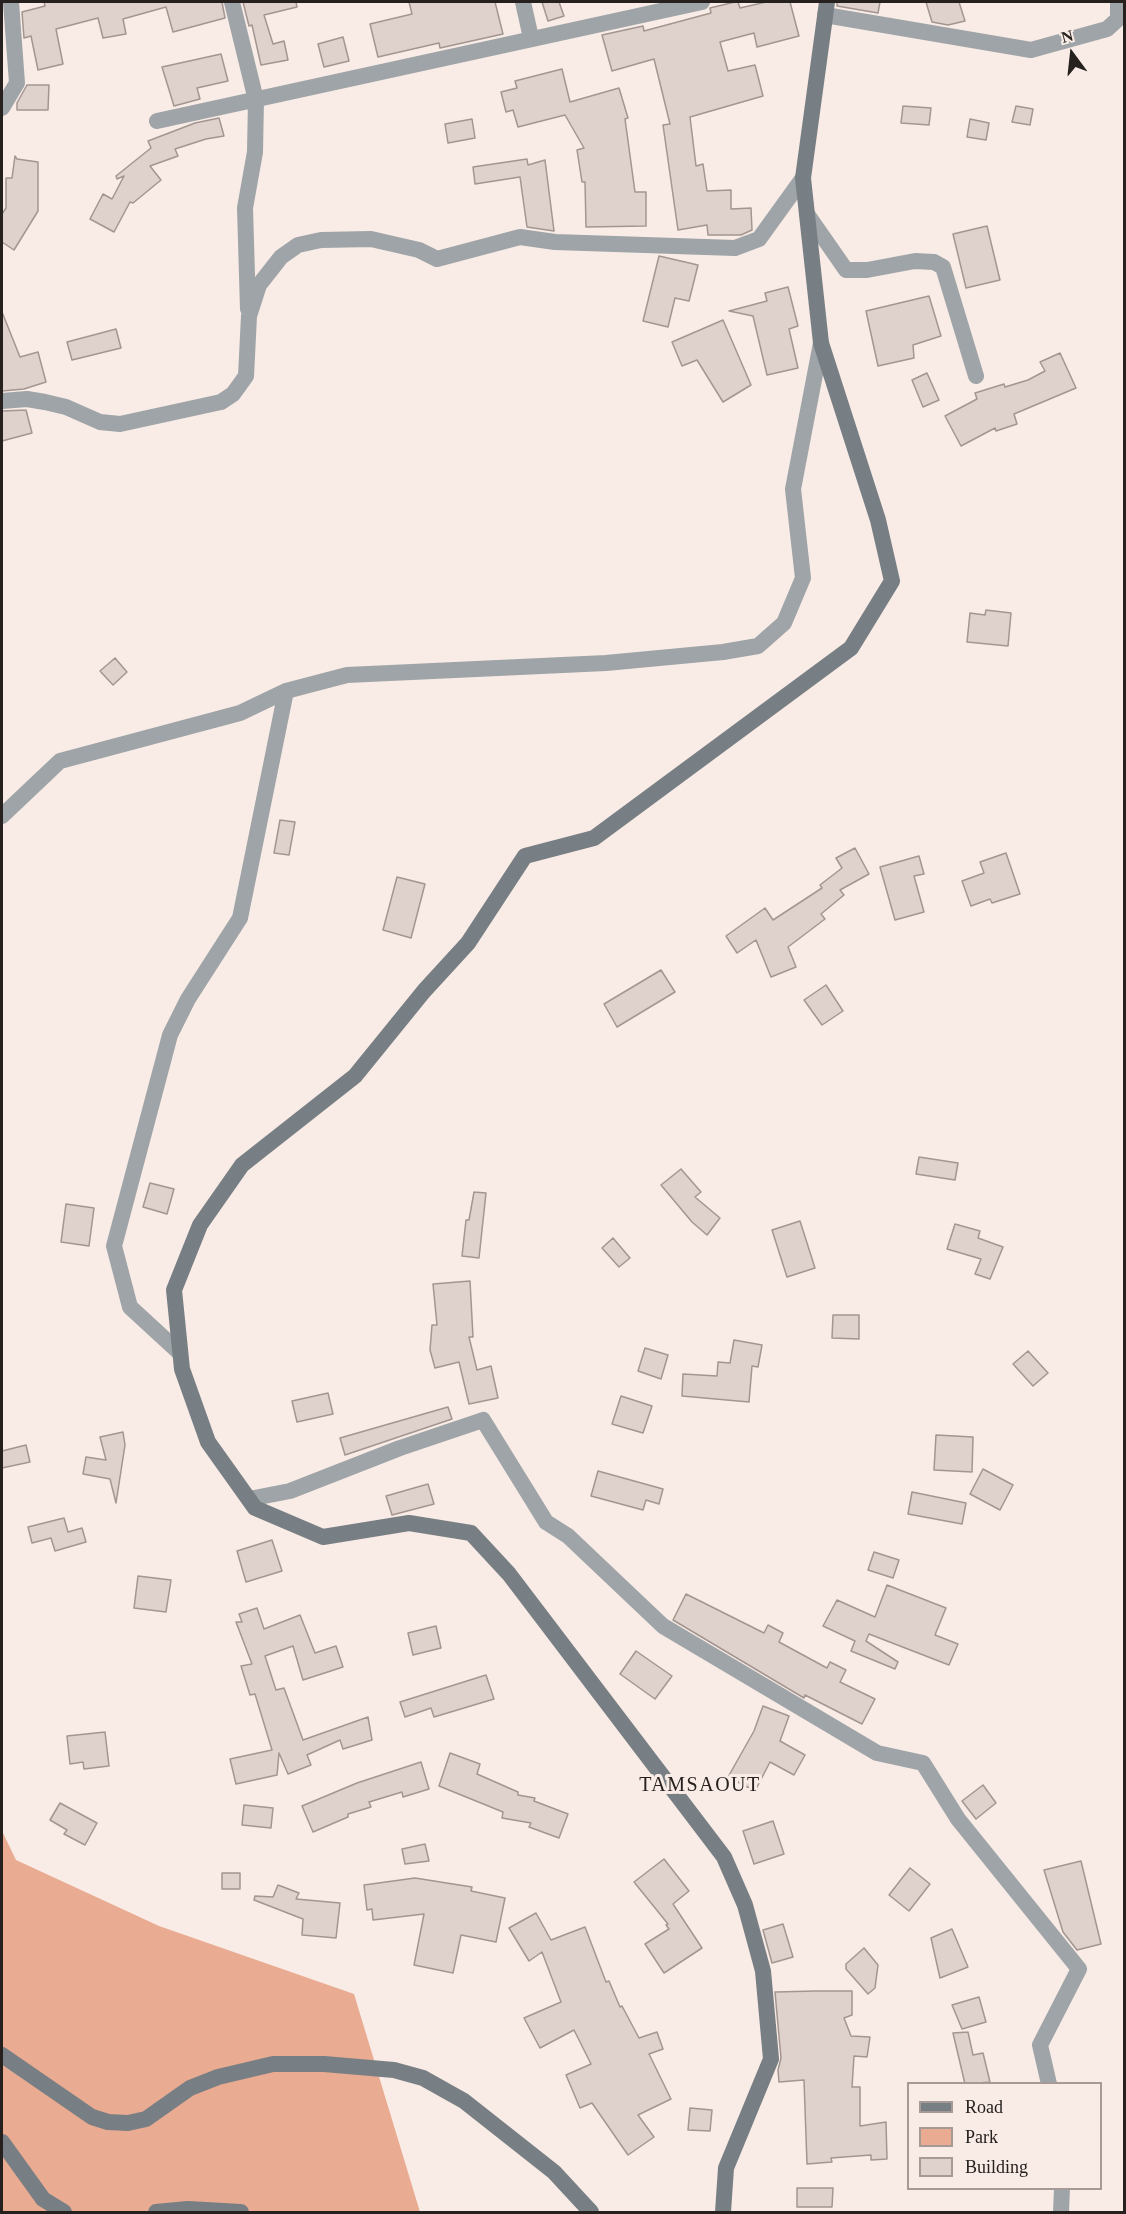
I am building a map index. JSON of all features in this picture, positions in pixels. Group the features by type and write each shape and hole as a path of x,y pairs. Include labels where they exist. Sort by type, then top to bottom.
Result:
{"main road":[{"path":"723,2212 726,2168 771,2059 763,1971 745,1905 724,1857 509,1574 471,1533 409,1522 323,1537 255,1508 208,1442 182,1369 174,1290 206,1217 242,1165 355,1076 424,991 468,944 525,856 594,838 851,648 892,581 878,520 821,343 803,178 826,8"},
{"path":"2,2055 92,2117 108,2122 128,2123 146,2119 190,2088 218,2077 273,2064 324,2064 394,2070 423,2078 464,2101 554,2172 591,2212"},
{"path":"2,2142 42,2199 64,2212"},
{"path":"156,2212 188,2209 241,2212"}],"street":[{"path":"2,108 9,84 11,2"},
{"path":"2,401 36,401 66,407 100,422 120,424 221,402 233,394 246,376 249,316 245,208 255,152 256,100 232,2"},
{"path":"522,2 531,38"},
{"path":"157,121 702,2"},
{"path":"826,8 1031,50 1107,29 1118,19 1118,2"},
{"path":"249,316 259,285 281,257 298,245 321,240 371,238 419,250 437,259 520,237 555,242 735,248 759,239 803,178"},
{"path":"807,214 846,270 867,270 915,261 934,262 943,267 976,376"},
{"path":"2,816 60,761 240,713 286,691 347,675 606,663 759,646 784,623 803,578 793,489 821,343"},
{"path":"180,1353 130,1307 114,1246 170,1035 188,999 240,918 286,691"},
{"path":"249,1499 290,1491 340,1474 400,1448 483,1420 546,1522 568,1536 663,1626 877,1753 923,1763 958,1819 1079,1969 1040,2045 1049,2082"},
{"path":"1061,2212 1062,2190"}],"green space":[{"path":"2,1831 16,1860 159,1926 354,1994 420,2212 2,2212"}],"building":[{"path":"44,2 222,2 225,18 173,32 166,7 123,19 126,34 103,38 98,18 56,29 63,64 38,70 31,36 24,38 22,12 45,6"},
{"path":"243,2 296,2 297,7 264,15 273,44 284,41 288,60 261,65 252,25 249,26"},
{"path":"409,2 495,2 503,34 440,48 439,43 378,57 370,24 412,14"},
{"path":"542,2 559,2 564,16 548,21"},
{"path":"738,2 740,8 766,2 790,2 799,36 757,47 754,33 720,42 728,71 755,65 763,96 690,117 696,166 703,164 707,191 731,190 731,209 751,208 752,230 741,235 708,235 707,225 678,230 663,125 670,124 654,59 612,71 602,35 643,26 644,31 711,13 710,8"},
{"path":"837,2 880,2 878,13 837,6"},
{"path":"926,2 959,2 965,21 948,25 932,22"},
{"path":"343,37 349,61 324,67 318,44"},
{"path":"221,54 228,81 197,88 200,99 174,106 162,67"},
{"path":"562,69 570,102 619,88 628,118 625,119 635,192 646,192 646,226 586,227 585,182 582,182 577,150 584,148 565,115 518,127 513,110 506,112 501,92 517,88 515,81"},
{"path":"27,85 49,85 48,110 17,110 17,103"},
{"path":"903,106 931,108 929,125 901,123"},
{"path":"1016,106 1033,109 1030,125 1012,122"},
{"path":"219,118 224,136 175,149 178,156 150,166 161,180 133,203 130,202 114,232 90,219 103,194 112,199 124,176 117,179 116,176 151,148 148,141 195,123"},
{"path":"472,119 475,138 448,143 445,124"},
{"path":"970,119 989,123 986,140 967,137"},
{"path":"15,156 17,159 38,162 38,211 14,250 2,242 2,214 6,208 6,178 12,178"},
{"path":"527,159 528,165 545,160 554,231 527,227 520,177 475,184 473,167"},
{"path":"987,226 1000,280 966,288 953,234"},
{"path":"659,256 698,265 689,301 675,298 668,327 643,321"},
{"path":"788,287 798,326 789,329 798,368 767,375 753,316 729,311 767,301 765,293"},
{"path":"929,296 941,336 913,345 914,358 878,366 866,311"},
{"path":"2,312 20,357 38,352 46,382 24,389 2,391"},
{"path":"723,320 751,385 723,402 697,360 682,366 672,342"},
{"path":"116,329 121,348 72,360 67,342"},
{"path":"1060,353 1076,388 1014,414 1017,424 996,431 995,428 961,446 945,416 977,399 975,393 1004,384 1005,387 1028,380 1045,371 1040,362"},
{"path":"927,373 939,400 923,407 912,380"},
{"path":"26,410 32,433 2,441 2,411"},
{"path":"986,610 1011,613 1008,646 967,642 970,613 985,615"},
{"path":"115,658 127,672 113,685 100,671"},
{"path":"280,820 295,822 289,855 274,853"},
{"path":"855,848 869,874 840,890 844,895 821,914 825,919 788,947 796,967 771,977 756,940 737,953 726,936 765,908 773,920 822,888 820,885 842,868 836,858"},
{"path":"1006,853 1020,894 992,903 990,899 971,906 962,881 984,873 980,862"},
{"path":"919,856 924,874 914,876 924,912 895,920 880,867"},
{"path":"397,877 425,884 411,938 383,930"},
{"path":"661,970 675,992 617,1027 604,1004"},
{"path":"826,985 843,1011 822,1025 804,1000"},
{"path":"919,1157 958,1163 955,1180 916,1174"},
{"path":"681,1169 701,1192 695,1197 720,1218 707,1235 692,1222 661,1185"},
{"path":"150,1183 174,1189 167,1214 143,1207"},
{"path":"474,1192 486,1193 479,1258 462,1256 466,1220 469,1220"},
{"path":"66,1204 94,1208 89,1246 61,1242"},
{"path":"800,1221 815,1268 787,1277 772,1230"},
{"path":"955,1224 980,1231 978,1238 1003,1247 990,1279 975,1274 981,1259 947,1249"},
{"path":"613,1238 630,1258 619,1267 602,1248"},
{"path":"470,1281 473,1337 469,1337 477,1370 491,1366 498,1398 469,1404 459,1362 435,1368 430,1350 432,1325 437,1325 433,1284"},
{"path":"833,1315 859,1315 859,1339 832,1338"},
{"path":"734,1340 762,1345 758,1367 752,1366 749,1402 682,1396 683,1374 717,1376 718,1362 730,1363"},
{"path":"645,1348 668,1355 661,1379 638,1371"},
{"path":"1028,1351 1048,1373 1033,1386 1013,1364"},
{"path":"328,1393 333,1414 297,1422 292,1401"},
{"path":"621,1396 652,1406 643,1433 612,1424"},
{"path":"448,1407 452,1419 345,1455 340,1438"},
{"path":"123,1432 125,1445 116,1503 110,1479 83,1474 86,1457 106,1460 100,1437"},
{"path":"936,1435 973,1437 972,1472 934,1470"},
{"path":"26,1445 30,1462 2,1468 2,1451"},
{"path":"983,1469 1013,1485 1000,1510 970,1494"},
{"path":"598,1471 663,1489 659,1504 646,1500 643,1510 591,1496"},
{"path":"428,1484 434,1504 392,1515 386,1496"},
{"path":"912,1492 966,1503 962,1524 908,1514"},
{"path":"64,1518 68,1532 82,1528 86,1542 55,1551 51,1538 32,1543 28,1527"},
{"path":"272,1540 282,1571 246,1582 237,1551"},
{"path":"874,1552 899,1560 893,1578 868,1570"},
{"path":"138,1576 171,1580 166,1612 134,1608"},
{"path":"887,1585 946,1608 935,1635 958,1644 949,1665 869,1634 866,1641 898,1662 895,1669 851,1651 855,1641 823,1626 837,1600 875,1617"},
{"path":"686,1594 764,1633 768,1625 783,1633 779,1642 827,1668 830,1662 846,1670 840,1682 875,1699 862,1724 805,1695 804,1698 673,1620"},
{"path":"257,1608 264,1629 300,1615 315,1653 336,1646 343,1667 303,1680 293,1646 265,1656 276,1690 284,1688 303,1740 368,1717 372,1740 343,1749 340,1740 307,1755 311,1765 288,1774 279,1753 277,1775 236,1784 230,1759 272,1750 255,1694 250,1695 241,1666 252,1664 236,1622 242,1622 239,1614"},
{"path":"436,1626 441,1648 413,1655 408,1633"},
{"path":"636,1651 672,1676 655,1699 620,1674"},
{"path":"486,1675 494,1699 434,1717 431,1708 405,1717 400,1702"},
{"path":"763,1706 789,1716 780,1741 805,1755 794,1775 770,1762 755,1791 728,1777 754,1731"},
{"path":"105,1732 109,1766 84,1769 83,1762 70,1764 67,1736"},
{"path":"450,1753 480,1764 477,1774 518,1792 518,1795 535,1798 534,1801 568,1814 559,1838 529,1827 531,1823 502,1818 503,1812 439,1786"},
{"path":"421,1762 429,1789 403,1797 402,1792 369,1802 371,1807 348,1814 348,1817 313,1832 302,1806 357,1783"},
{"path":"983,1785 996,1803 976,1819 962,1801"},
{"path":"60,1803 97,1823 85,1845 64,1834 67,1830 50,1820"},
{"path":"244,1805 273,1808 271,1828 242,1825"},
{"path":"773,1821 784,1854 754,1864 743,1831"},
{"path":"425,1844 429,1861 405,1864 402,1849"},
{"path":"664,1859 689,1891 673,1904 702,1948 664,1973 645,1944 669,1929 666,1925 668,1924 634,1882"},
{"path":"1081,1861 1101,1944 1077,1950 1063,1932 1044,1870"},
{"path":"910,1868 930,1884 909,1911 889,1895"},
{"path":"222,1873 240,1873 240,1889 222,1889"},
{"path":"415,1878 472,1887 471,1891 505,1898 496,1942 461,1935 453,1973 414,1965 424,1914 373,1920 372,1909 367,1910 364,1885"},
{"path":"278,1885 299,1893 296,1899 340,1903 336,1938 302,1935 303,1919 254,1900 255,1896 273,1897"},
{"path":"536,1913 551,1940 585,1927 606,1982 609,1981 620,2007 622,2006 639,2038 657,2032 663,2049 649,2054 671,2099 638,2115 654,2137 628,2155 592,2103 580,2108 566,2075 591,2064 574,2030 540,2048 524,2018 561,2002 542,1952 529,1961 509,1928"},
{"path":"783,1924 793,1957 772,1963 763,1930"},
{"path":"952,1929 968,1967 940,1978 931,1938"},
{"path":"864,1948 878,1965 875,1988 868,1994 846,1969 846,1964"},
{"path":"852,1991 852,2015 844,2018 851,2036 870,2037 867,2057 854,2056 852,2087 860,2087 860,2126 886,2122 887,2159 871,2160 871,2155 831,2158 832,2162 807,2164 804,2080 779,2082 778,2070 781,2058 775,1992"},
{"path":"979,1997 986,2022 962,2029 952,2005"},
{"path":"968,2032 973,2055 983,2053 990,2082 965,2082 953,2033"},
{"path":"690,2108 712,2110 710,2131 688,2130"},
{"path":"797,2188 833,2188 832,2207 797,2207"}],"district":[{"name":"TAMSAOUT","path":"700,1786"}]}
